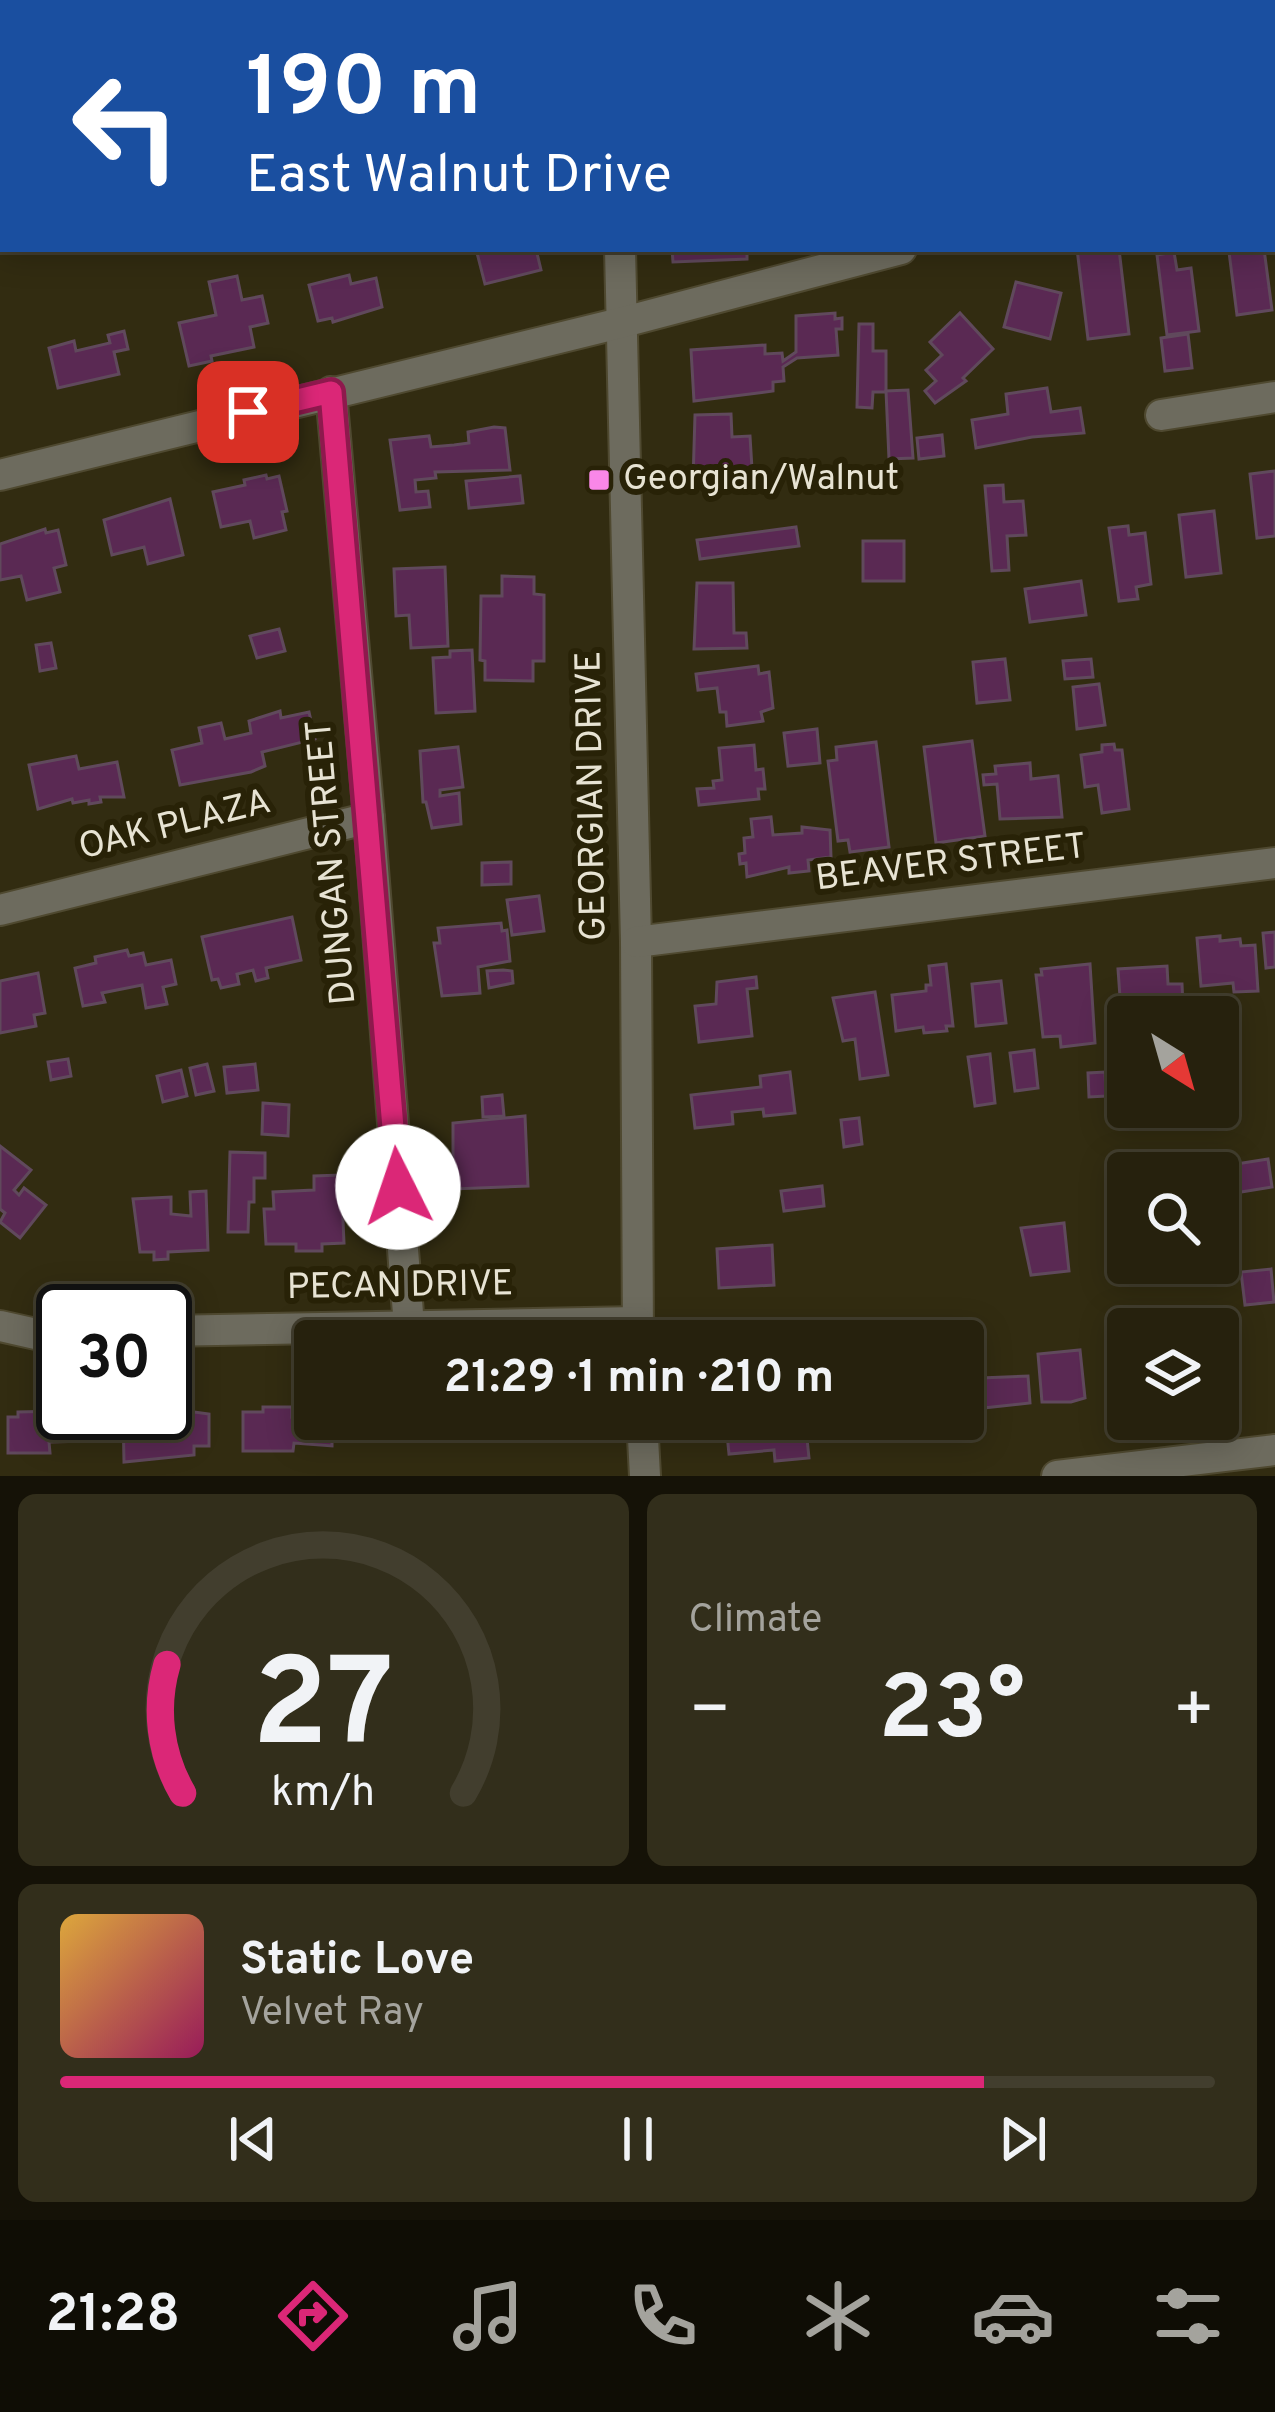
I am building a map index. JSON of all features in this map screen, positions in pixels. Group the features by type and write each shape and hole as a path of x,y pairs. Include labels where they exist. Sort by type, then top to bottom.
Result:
{"street":[{"name":"GEORGIAN DRIVE","path":"620,252 636,942 638,1320"},
{"path":"0,475 890,252"},
{"name":"DUNGAN STREET","path":"331,392 409,1320"},
{"path":"1161,416 1275,398"},
{"name":"OAK PLAZA","path":"0,910 370,818"},
{"name":"BEAVER STREET","path":"636,942 1275,862"},
{"path":"0,1326 36,1334"},
{"name":"PECAN DRIVE","path":"192,1330 294,1328"},
{"path":"643,1440 645,1476"},
{"path":"1057,1476 1189,1468 1275,1450"}],"building":[{"path":"477,252 537,252 541,270 485,284"},
{"path":"672,252 747,252 747,259 673,262"},
{"path":"1077,252 1119,252 1129,334 1088,339"},
{"path":"1174,252 1177,270 1191,268 1199,331 1167,335 1157,255"},
{"path":"1229,252 1264,252 1272,310 1237,315"},
{"path":"349,275 351,284 376,278 382,307 333,322 332,318 318,321 309,285"},
{"path":"237,276 242,300 262,296 268,323 250,327 254,347 189,366 179,323 216,315 209,282"},
{"path":"1016,282 1061,293 1050,339 1004,327"},
{"path":"835,313 835,319 842,318 842,329 836,329 838,355 797,358 783,367 784,381 773,382 773,391 694,401 691,350 765,345 765,354 782,353 783,361 796,352 796,316"},
{"path":"960,313 993,349 963,378 966,381 935,403 925,391 936,381 926,370 942,355 930,342"},
{"path":"859,324 873,324 873,351 886,351 886,392 873,392 872,408 857,407"},
{"path":"124,331 128,349 114,352 119,374 58,388 49,348 74,341 76,351 110,343 108,335"},
{"path":"1188,334 1192,368 1165,371 1161,338"},
{"path":"1047,388 1051,412 1080,408 1084,433 976,448 972,420 1008,414 1006,394"},
{"path":"908,390 913,458 889,459 886,391"},
{"path":"731,414 732,437 750,436 752,469 742,470 743,477 735,479 693,481 695,415"},
{"path":"505,428 510,470 435,472 436,478 415,480 416,492 428,491 430,507 400,510 390,440 429,436 431,447 454,445 469,443 468,432"},
{"path":"942,435 944,456 919,459 917,438"},
{"path":"1275,471 1275,536 1257,538 1250,474"},
{"path":"266,475 267,479 279,476 286,530 254,538 250,521 221,527 213,492"},
{"path":"520,476 523,503 469,508 466,481"},
{"path":"1003,485 1004,502 1023,501 1026,535 1007,536 1009,570 992,571 985,486"},
{"path":"170,499 183,555 148,564 144,547 112,555 104,520"},
{"path":"1214,511 1221,573 1186,577 1179,515"},
{"path":"1128,526 1129,535 1145,533 1151,584 1136,587 1138,599 1119,601 1109,528"},
{"path":"796,527 799,546 700,559 697,540"},
{"path":"45,529 46,533 58,530 66,565 54,568 60,592 27,600 21,576 0,580 0,544"},
{"path":"863,541 904,541 904,581 863,581"},
{"path":"445,567 448,646 411,648 409,615 396,616 394,569"},
{"path":"502,576 534,577 534,594 544,595 544,661 533,661 533,681 485,680 485,661 480,660 481,596 502,596"},
{"path":"1081,581 1086,615 1030,622 1025,589"},
{"path":"697,583 733,583 734,633 746,633 747,648 694,649"},
{"path":"279,629 285,651 257,658 250,636"},
{"path":"51,643 56,668 40,671 36,645"},
{"path":"472,650 475,711 436,713 433,658"},
{"path":"1005,659 1010,700 977,703 973,662"},
{"path":"1091,659 1093,677 1065,679 1063,661"},
{"path":"758,666 759,674 769,672 773,708 761,712 763,721 727,726 717,688 698,690 696,674"},
{"path":"1099,684 1105,725 1077,729 1073,687"},
{"path":"280,711 281,718 309,712 315,739 262,752 265,766 251,772 180,785 172,750 202,743 199,728 221,723 225,739 251,733 249,721"},
{"path":"817,729 820,763 788,766 784,733"},
{"path":"972,741 985,836 936,843 924,747"},
{"path":"876,742 889,847 850,852 848,840 838,841 828,761 837,760 836,747"},
{"path":"1114,744 1115,750 1122,750 1129,809 1102,813 1098,785 1085,787 1081,755 1102,752 1102,745"},
{"path":"754,745 756,770 763,769 765,789 758,789 759,799 699,805 697,789 714,788 713,781 722,780 719,748"},
{"path":"458,747 463,787 440,790 440,796 459,793 461,824 432,828 423,802 420,751"},
{"path":"76,756 79,769 117,762 124,797 100,797 101,802 89,804 89,800 73,803 72,799 38,809 29,765"},
{"path":"1030,763 1031,779 1058,776 1062,817 1000,819 997,784 984,785 983,775 996,774 995,766"},
{"path":"771,817 773,835 802,833 802,827 830,830 831,857 808,860 809,871 789,873 789,867 747,877 746,863 740,864 739,854 745,853 744,838 753,837 751,819"},
{"path":"511,862 511,884 482,885 482,863"},
{"path":"539,896 544,931 512,935 507,900"},
{"path":"292,917 301,960 266,968 268,978 256,981 253,970 237,974 239,984 221,988 218,979 212,980 202,937"},
{"path":"501,923 502,931 507,930 510,961 478,967 480,993 442,996 434,943 440,943 438,928"},
{"path":"1275,932 1275,967 1266,968 1263,933"},
{"path":"1220,936 1220,941 1240,939 1241,946 1255,945 1258,991 1234,992 1233,983 1201,986 1197,938"},
{"path":"127,950 129,956 143,953 146,965 171,960 176,984 163,987 167,1004 146,1008 142,985 102,993 105,1002 83,1006 75,968 96,963 95,957"},
{"path":"946,964 953,1026 946,1026 947,1031 924,1033 923,1027 896,1031 892,995 926,991 926,985 931,985 929,966"},
{"path":"1090,964 1095,1043 1061,1047 1060,1036 1043,1037 1036,975 1042,975 1041,969"},
{"path":"1167,966 1168,984 1182,984 1183,996 1120,996 1118,969"},
{"path":"487,971 512,971 513,983 489,988"},
{"path":"38,973 45,1013 34,1015 36,1026 0,1033 0,981"},
{"path":"756,977 757,988 747,989 752,1036 699,1042 695,1006 716,1004 717,982"},
{"path":"1001,981 1006,1023 976,1026 972,984"},
{"path":"875,992 888,1075 860,1079 855,1039 843,1041 833,998"},
{"path":"1034,1050 1038,1088 1015,1091 1010,1053"},
{"path":"990,1054 995,1103 975,1106 968,1057"},
{"path":"68,1059 71,1076 51,1080 48,1062"},
{"path":"207,1064 214,1091 196,1095 190,1068"},
{"path":"255,1064 258,1090 227,1093 224,1067"},
{"path":"181,1070 187,1096 163,1102 157,1076"},
{"path":"790,1072 795,1113 732,1112 733,1124 695,1128 691,1095 761,1087 760,1076"},
{"path":"1105,1072 1106,1096 1089,1097 1088,1073"},
{"path":"502,1095 504,1116 483,1117 482,1097"},
{"path":"263,1103 289,1105 288,1136 262,1134"},
{"path":"525,1116 528,1186 453,1189 453,1123"},
{"path":"859,1118 862,1144 844,1147 841,1120"},
{"path":"0,1146 31,1170 14,1190 19,1195 24,1188 46,1205 20,1238 0,1222 5,1213 0,1209"},
{"path":"230,1152 265,1153 265,1178 254,1178 248,1232 228,1232"},
{"path":"1268,1159 1272,1187 1239,1192 1239,1164"},
{"path":"341,1175 344,1243 322,1244 322,1251 296,1251 296,1244 266,1244 264,1209 274,1209 273,1192 314,1190 314,1176"},
{"path":"822,1186 824,1206 784,1211 781,1191"},
{"path":"206,1191 208,1250 168,1252 168,1259 154,1260 154,1252 140,1252 133,1199 171,1197 171,1214 191,1216 190,1192"},
{"path":"1064,1223 1069,1271 1031,1275 1021,1228"},
{"path":"772,1245 774,1285 719,1288 717,1249"},
{"path":"1271,1269 1274,1302 1245,1305 1241,1272"},
{"path":"1080,1350 1085,1398 1042,1402 1038,1354"},
{"path":"1028,1376 1030,1403 984,1408 984,1378"},
{"path":"263,1407 292,1407 294,1440 332,1440 332,1446 294,1443 293,1451 243,1451 243,1412 263,1412"},
{"path":"18,1412 36,1412 36,1440 88,1441 49,1442 50,1453 8,1453 8,1417 18,1417"},
{"path":"192,1412 209,1414 209,1446 194,1446 194,1455 124,1462 124,1440 192,1440"},
{"path":"728,1440 807,1440 809,1458 775,1461 774,1450 729,1454"}],"place":[{"name":"Georgian/Walnut","path":"599,480"}],"route":[{"path":"248,412 331,392 398,1187"}]}
